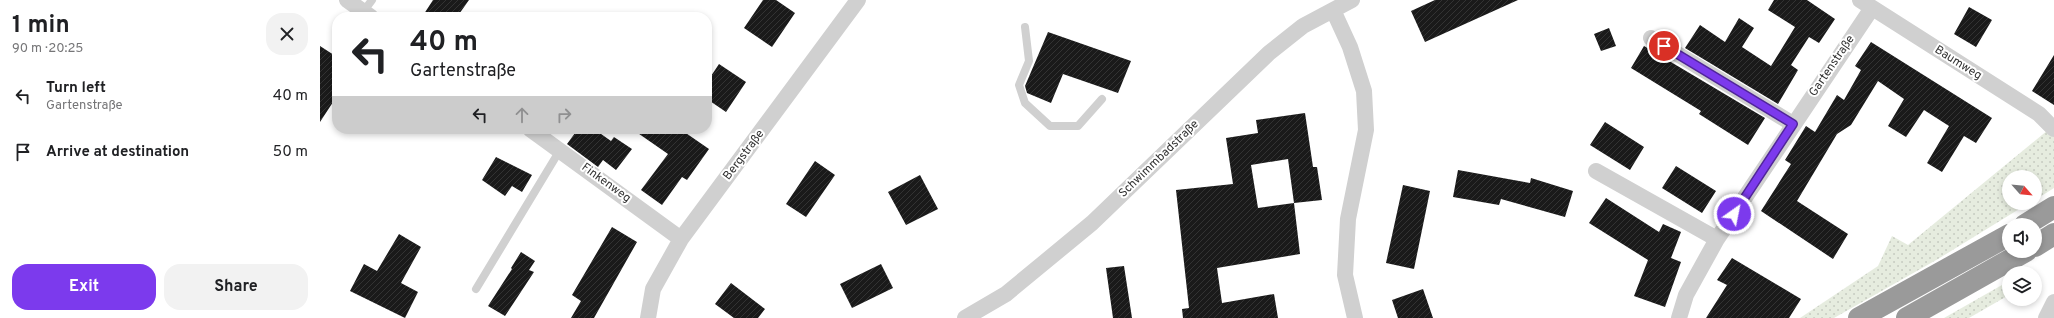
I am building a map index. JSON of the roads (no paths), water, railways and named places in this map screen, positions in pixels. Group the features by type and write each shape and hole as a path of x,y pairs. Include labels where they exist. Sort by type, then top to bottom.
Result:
{"highway":[{"path":"2036,218 2054,207"},
{"path":"2042,242 2054,234"},
{"path":"1859,318 2002,239"},
{"path":"1907,318 2015,258"}],"street":[{"path":"347,0 369,10"},
{"name":"Bergstraße","path":"648,318 653,289 681,239 858,0"},
{"name":"Schwimmbadstraße","path":"964,318 1006,294 1092,223 1269,52 1303,26 1352,0"},
{"name":"Gartenstraße","path":"1679,318 1686,295 1718,239 1793,124 1866,4"},
{"name":"Baumweg","path":"1866,4 2039,114 2054,129"},
{"path":"1333,10 1350,47 1364,91 1366,130 1348,219 1344,275 1355,318"},
{"path":"1651,38 1793,124"},
{"name":"Finkenweg","path":"537,134 681,239"},
{"path":"1596,171 1718,239"},
{"path":"2046,318 2054,302"}],"lane":[{"path":"1025,27 1029,60 1019,85 1025,103 1050,126 1078,126 1102,99"},
{"path":"476,289 560,150"}]}
